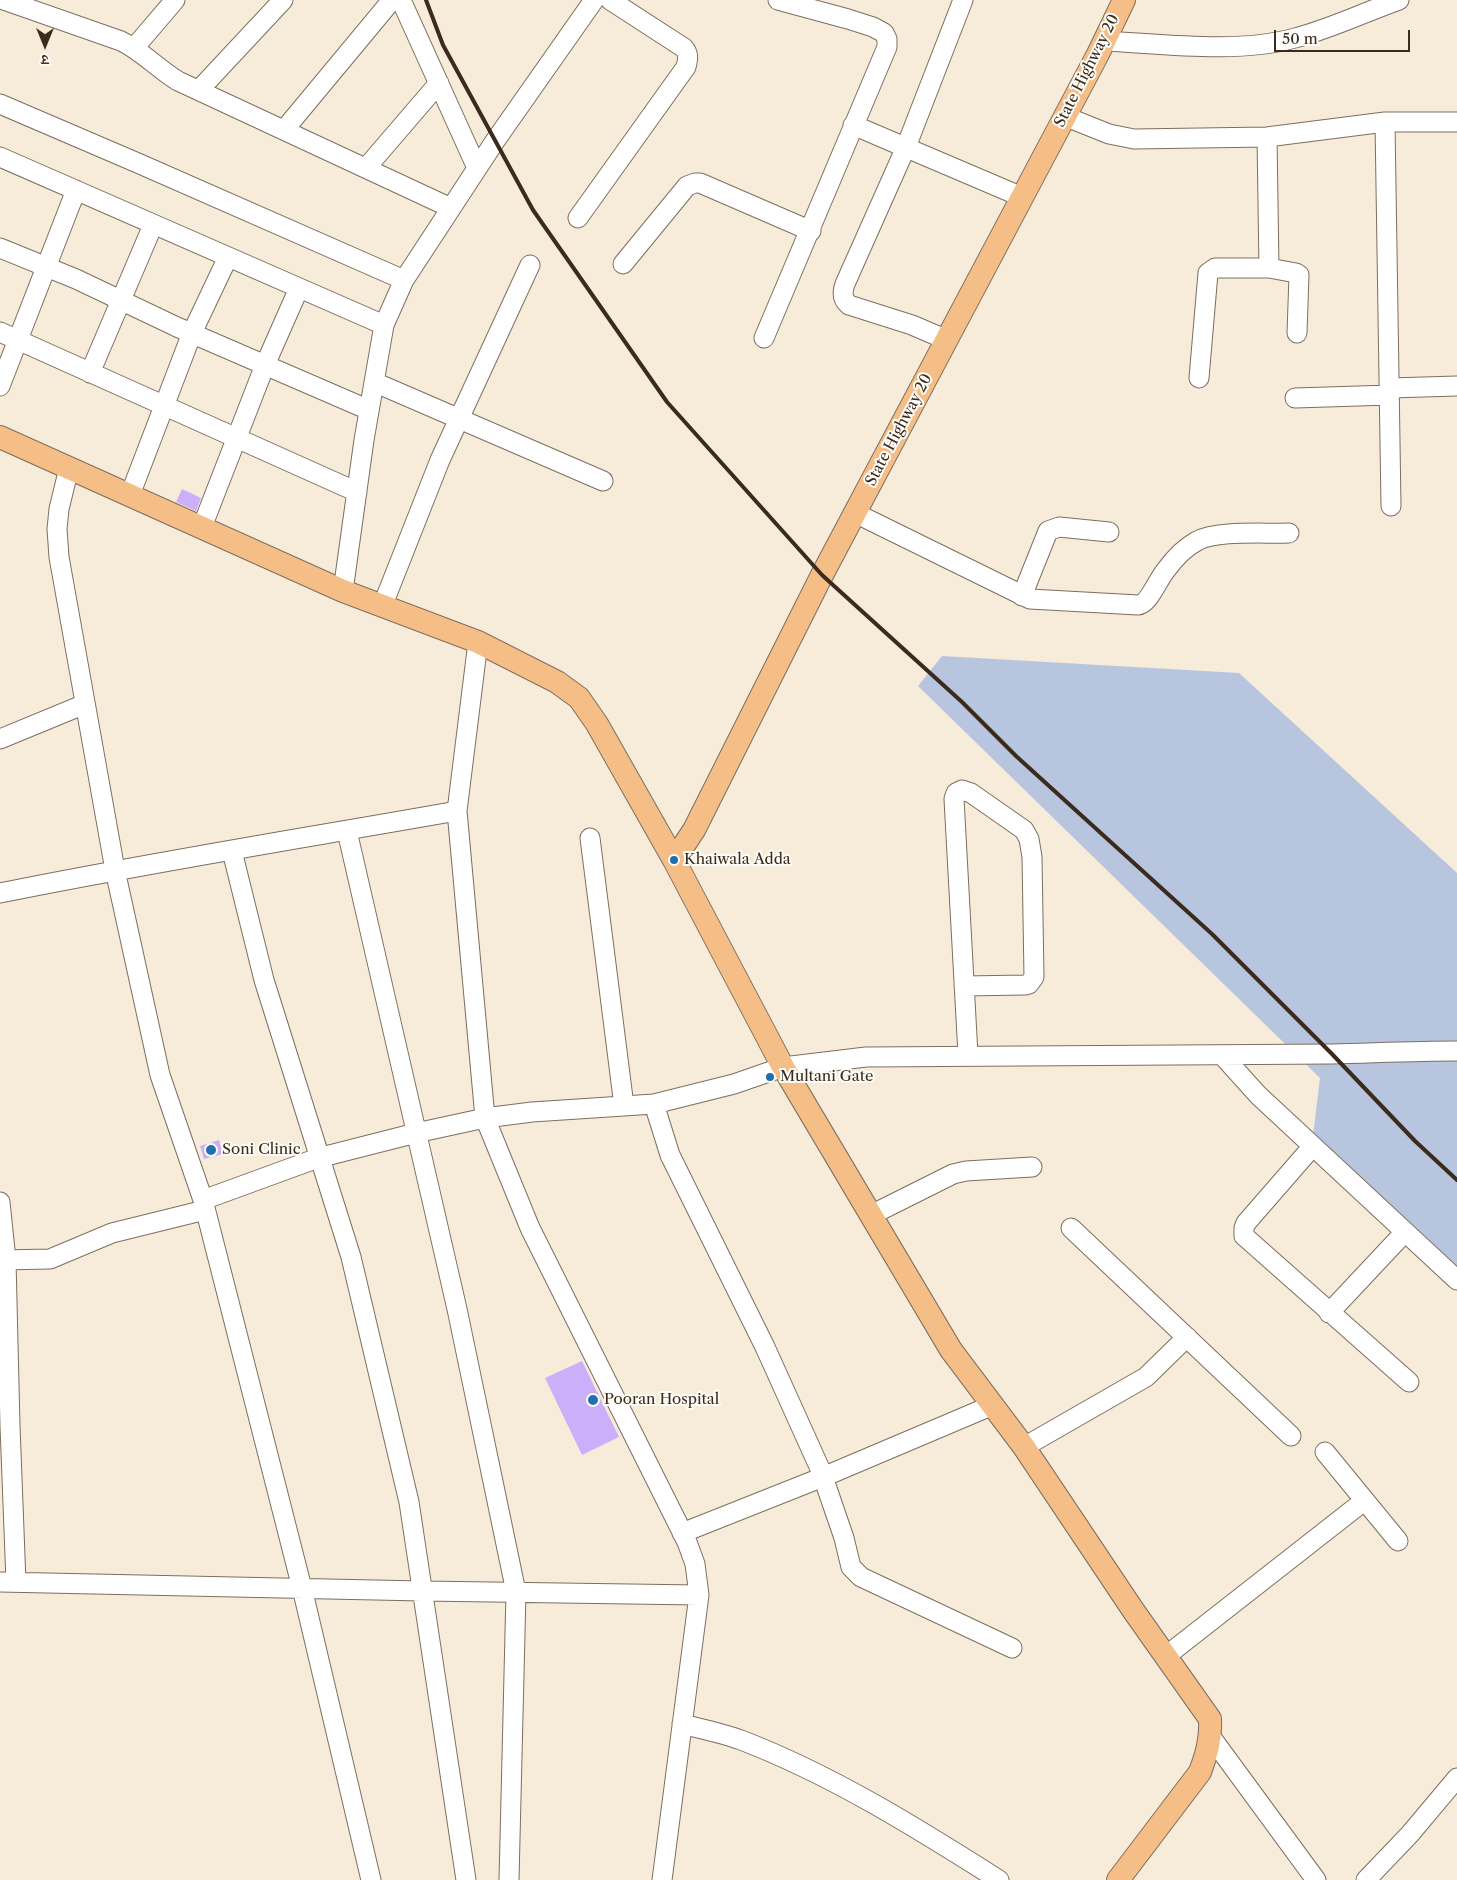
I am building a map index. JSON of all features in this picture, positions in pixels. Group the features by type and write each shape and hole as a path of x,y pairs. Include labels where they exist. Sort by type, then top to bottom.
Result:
{"main road":[{"name":"State Highway 20","path":"674,860 694,830 855,513 1124,0"},
{"path":"0,437 343,591 478,642 557,682 579,698 597,724 674,860 783,1067 951,1350 1024,1447 1133,1610 1210,1719 1211,1737 1200,1772 1118,1880"}],"street":[{"path":"4,0 106,35 134,48 168,75 451,208"},
{"path":"134,48 175,0"},
{"path":"199,90 283,0"},
{"path":"284,130 392,0"},
{"path":"401,0 477,168"},
{"path":"343,591 369,410 384,325 404,280 477,168 594,0"},
{"path":"578,218 686,67 688,59 688,52 684,48 610,0"},
{"path":"764,338 811,231 887,47 887,39 884,33 848,19 778,0"},
{"path":"947,340 912,325 849,305 843,295 845,284 906,148 963,0"},
{"path":"1104,41 1226,47 1264,44 1295,38 1399,0"},
{"path":"366,168 439,83"},
{"path":"0,104 404,280"},
{"path":"1064,116 1109,134 1134,139 1267,137 1385,122 1457,122"},
{"path":"1385,122 1391,506"},
{"path":"853,126 1022,197"},
{"path":"1267,137 1269,268"},
{"path":"0,157 384,325"},
{"path":"623,264 687,186 695,183 700,183 811,231"},
{"path":"0,386 76,190"},
{"path":"90,372 122,302 153,225"},
{"path":"0,248 46,266 122,302 369,410"},
{"path":"130,495 192,333 228,257"},
{"path":"382,607 440,460 530,264"},
{"path":"1199,378 1208,273 1215,268 1269,268 1299,275 1297,333"},
{"path":"202,528 265,365 299,288"},
{"path":"0,332 358,492"},
{"path":"374,382 602,482"},
{"path":"1295,398 1457,386"},
{"path":"69,468 59,509 59,557 115,870 160,1075 204,1205 302,1588 371,1880"},
{"path":"855,513 1022,596 1042,600 1140,605 1146,602 1165,571 1186,548 1197,540 1215,535 1289,533"},
{"path":"1022,596 1048,531 1059,527 1109,532"},
{"path":"478,642 457,811 484,1118 530,1228 682,1533 695,1564 699,1594 662,1880"},
{"path":"0,739 86,704"},
{"path":"964,986 1025,985 1032,981 1034,977 1033,877 1029,839 1024,830 971,793 962,790 956,793 954,799 964,986 968,1055"},
{"path":"0,893 115,870 457,811"},
{"path":"347,830 459,1319 516,1592 510,1880"},
{"path":"590,838 624,1106"},
{"path":"232,851 264,980 318,1158 351,1257 400,1462 409,1502 466,1880"},
{"path":"3,1260 50,1259 112,1233 204,1205 318,1158 416,1133 484,1118 532,1112 654,1104 734,1084 783,1067 866,1057 1222,1055 1457,1051"},
{"path":"1222,1055 1258,1095 1457,1280"},
{"path":"654,1104 670,1156 765,1347 824,1476 844,1538 851,1567 860,1577 1012,1648"},
{"path":"1313,1146 1246,1223 1243,1233 1246,1239 1409,1382"},
{"path":"872,1215 953,1174 966,1171 1032,1167"},
{"path":"0,1202 10,1426 8,1582 422,1591 699,1594"},
{"path":"1071,1228 1291,1436"},
{"path":"1329,1312 1405,1232"},
{"path":"1024,1447 1146,1377 1187,1337"},
{"path":"682,1533 824,1476 992,1405"},
{"path":"1325,1452 1398,1541"},
{"path":"1166,1656 1364,1501"},
{"path":"682,1724 738,1740 802,1766 934,1839 999,1880"},
{"path":"1211,1737 1316,1880"},
{"path":"1366,1880 1410,1834 1457,1778"}],"shaded area":[{"path":"942,656 1239,673 1457,873 1457,1279 1312,1144 1320,1078 918,686"}],"building":[{"path":"182,489 201,498 196,511 176,502"},
{"path":"219,1140 223,1154 204,1159 200,1146"},
{"path":"582,1361 619,1437 582,1455 545,1378"}],"railway":[{"path":"426,0 443,45 533,210 667,402 822,575 962,702 1016,756 1212,934 1332,1054 1415,1141 1457,1180"}],"place":[{"name":"Khaiwala Adda","path":"674,860"},
{"name":"Multani Gate","path":"770,1077"},
{"name":"Soni Clinic","path":"211,1150"},
{"name":"Pooran Hospital","path":"593,1400"}]}
